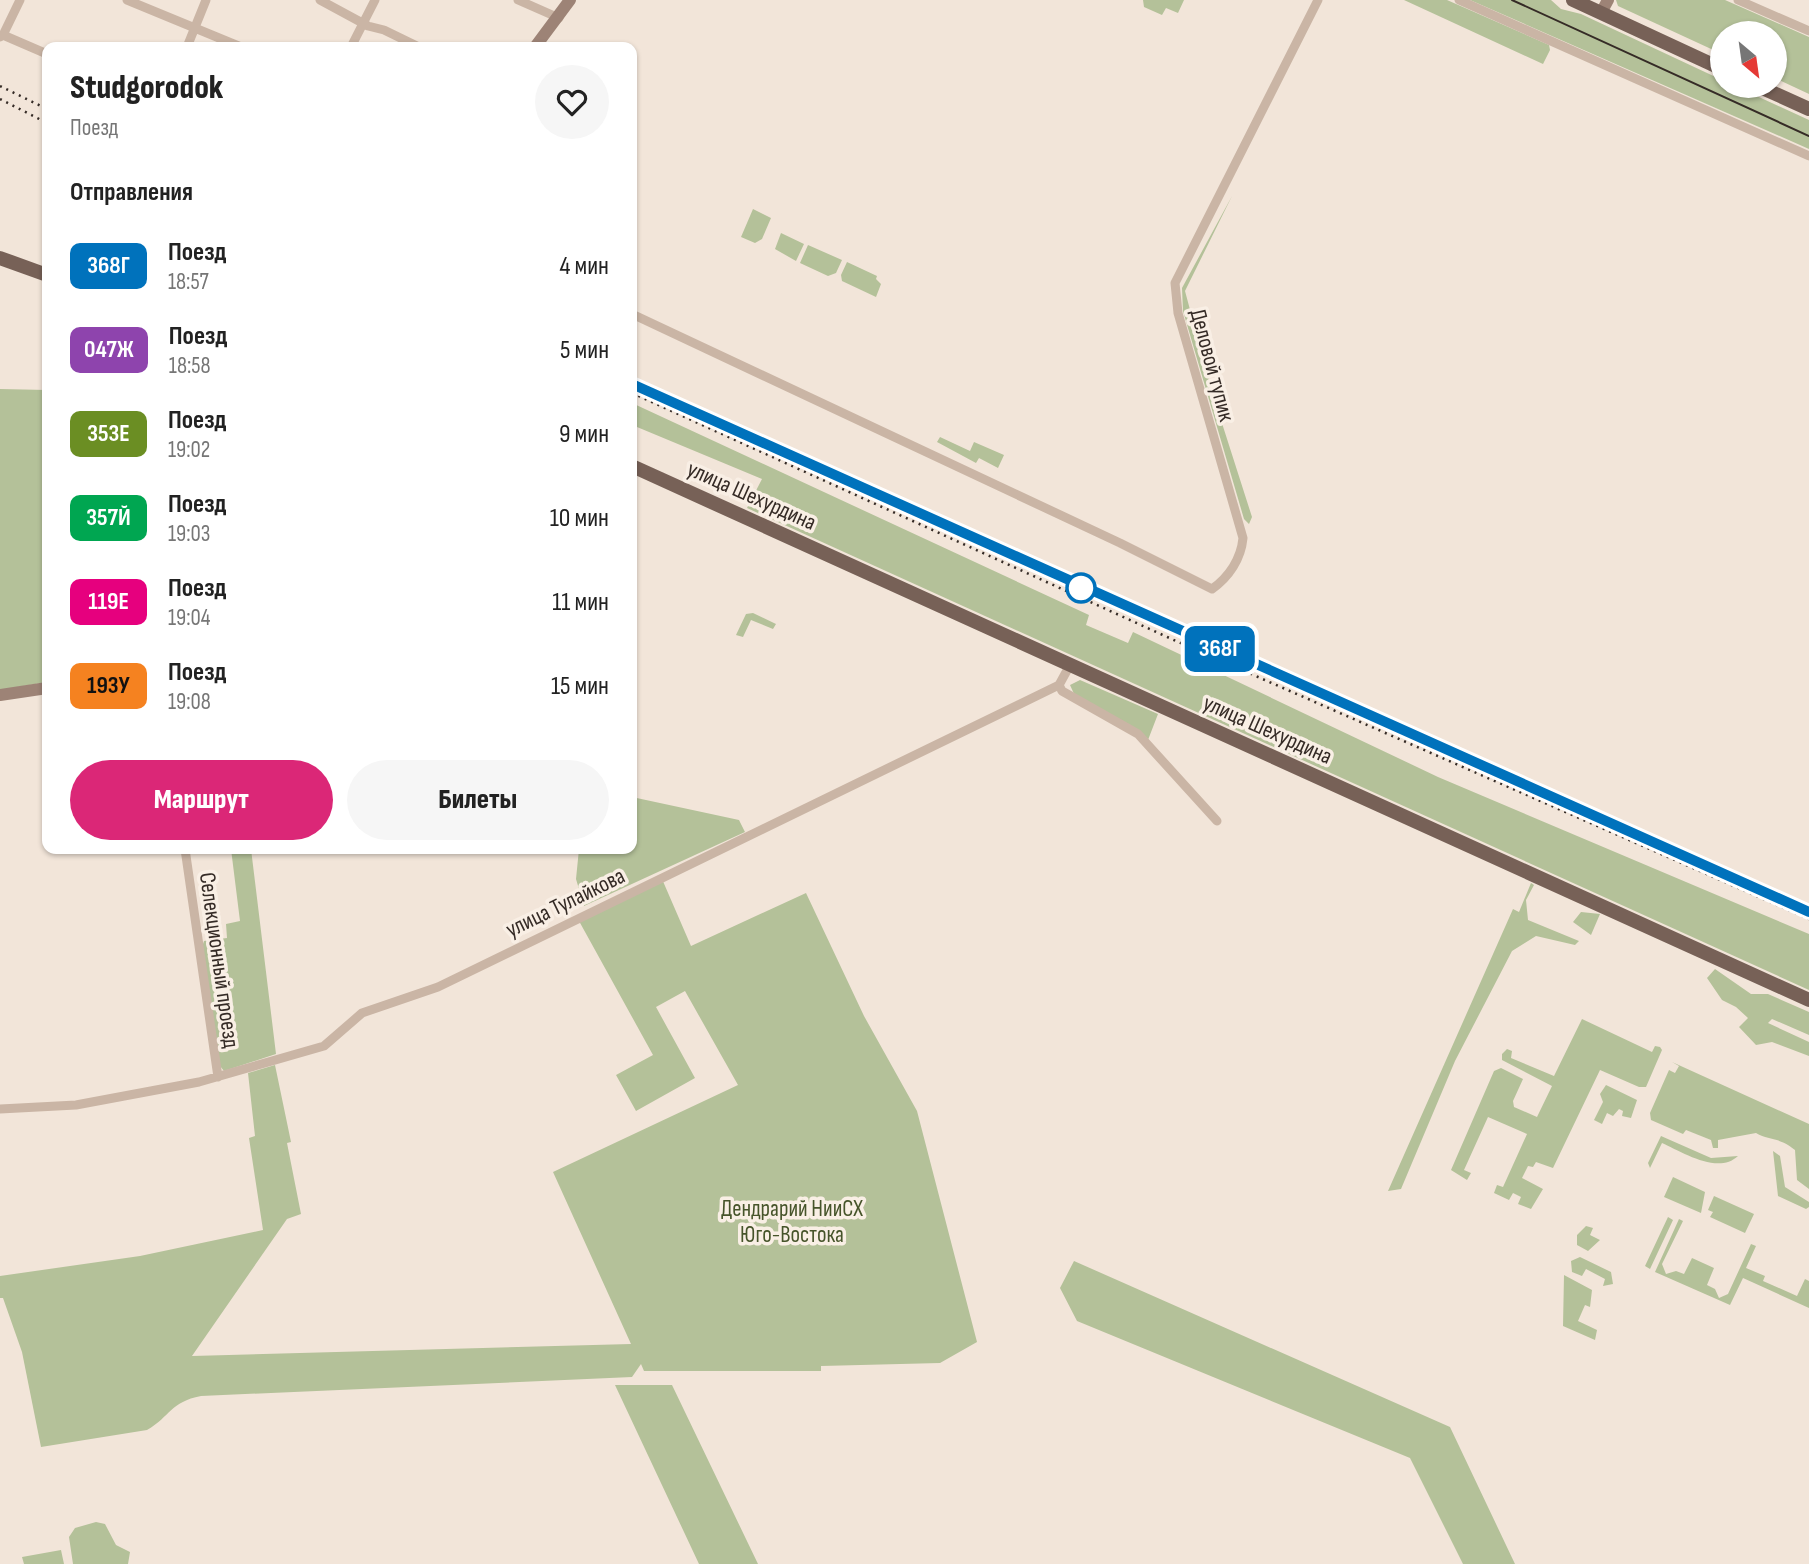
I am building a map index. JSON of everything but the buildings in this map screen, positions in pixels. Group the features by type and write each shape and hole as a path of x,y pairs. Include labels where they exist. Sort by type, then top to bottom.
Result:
{"main road":[{"path":"539,42 570,0"},
{"path":"1573,0 1604,7 1710,63"},
{"path":"1784,98 1809,110"},
{"path":"0,258 42,273"},
{"name":"улица Шехурдина","path":"637,468 1809,1000"},
{"path":"0,695 42,689"}],"street":[{"path":"20,0 2,36 42,52"},
{"path":"127,0 229,42"},
{"path":"189,42 206,0"},
{"path":"320,0 363,23 409,42"},
{"path":"354,42 375,0"},
{"path":"518,0 559,18"},
{"name":"Деловой тупик","path":"637,316 1120,542 1212,589 1221,583 1238,560 1243,538 1178,313 1175,283 1318,0"},
{"path":"1459,0 1809,156"},
{"path":"1738,0 1809,31"},
{"path":"1070,665 1059,685 1062,691 1146,742 1216,821"},
{"name":"улица Тулайкова","path":"0,1109 76,1105 218,1077 324,1046 362,1013 438,987 1059,685"},
{"name":"Селекционный проезд","path":"186,854 218,1077"}],"green space":[{"path":"1143,0 1184,0 1178,13 1166,8 1162,15 1144,7"},
{"path":"1404,0 1447,0 1549,45 1550,50 1543,64"},
{"path":"1470,0 1551,0 1561,9 1581,14 1710,74 1710,98 1761,98 1809,120 1809,149"},
{"path":"1616,0 1725,0 1773,21 1710,21 1710,48 1618,6"},
{"path":"1787,27 1809,37 1809,94 1787,84"},
{"path":"1232,196 1185,291 1212,392 1252,517 1249,524 1244,519 1183,311 1182,288"},
{"path":"753,209 771,218 762,239 755,243 741,237"},
{"path":"781,233 804,244 796,261 775,249"},
{"path":"808,245 842,260 836,273 828,276 800,263"},
{"path":"847,262 877,276 876,279 881,284 876,297 842,281 841,275"},
{"path":"0,389 42,390 42,683 0,690"},
{"path":"637,405 1089,615 1086,625 1128,643 1133,632 1438,777 1809,934 1809,990 747,508 762,479 637,427"},
{"path":"940,437 970,451 974,442 1004,455 998,468 979,458 976,463 937,442"},
{"path":"753,613 776,624 773,629 751,620 743,637 736,635 746,614"},
{"path":"1080,680 1158,714 1148,740 1075,696 1070,685"},
{"path":"637,798 739,820 745,832 584,906 576,879 578,854 637,854"},
{"path":"232,854 252,854 276,1054 224,1071 220,1066 202,947 204,941 227,938 226,924 240,921"},
{"name":"Дендрарий НииСХ Юго-Востока","path":"662,879 691,946 806,893 864,1016 917,1111 977,1342 940,1363 821,1366 821,1371 644,1371 641,1364 632,1377 201,1396 183,1402 147,1430 41,1447 22,1352 3,1298 0,1298 0,1276 140,1256 263,1230 249,1138 255,1136 248,1073 275,1065 291,1142 287,1143 301,1214 287,1219 192,1356 631,1344 553,1172 738,1085 685,991 656,1007 695,1078 636,1111 616,1075 653,1055 579,921"},
{"path":"1531,883 1534,885 1526,900 1528,920 1579,941 1575,945 1536,936 1512,951 1455,1061 1401,1189 1388,1191 1513,909 1519,912"},
{"path":"1581,912 1600,914 1591,935 1573,922"},
{"path":"1715,969 1751,994 1768,994 1809,1012 1809,1035 1772,1019 1768,1023 1809,1042 1809,1056 1772,1042 1756,1045 1739,1027 1748,1018 1736,1007 1722,1000 1707,978"},
{"path":"1582,1019 1652,1052 1655,1046 1660,1047 1662,1050 1646,1087 1639,1087 1600,1070 1553,1168 1536,1162 1533,1167 1528,1166 1522,1178 1543,1189 1531,1209 1518,1204 1521,1197 1513,1193 1509,1200 1494,1193 1497,1185 1503,1187 1527,1134 1488,1117 1464,1170 1471,1173 1467,1180 1451,1170 1494,1071 1501,1068 1523,1079 1513,1101 1514,1107 1537,1117 1552,1086 1502,1060 1502,1054 1507,1049 1512,1051 1511,1058 1554,1076"},
{"path":"1672,1062 1809,1124 1809,1189 1797,1180 1795,1150 1784,1143 1756,1133 1718,1140 1718,1148 1713,1148 1711,1140 1686,1130 1683,1134 1651,1120 1650,1113 1669,1070 1675,1073 1679,1066"},
{"path":"1606,1085 1637,1100 1631,1118 1622,1116 1623,1111 1619,1109 1613,1116 1607,1113 1602,1124 1594,1120 1603,1102 1600,1094"},
{"path":"1661,1136 1711,1158 1738,1156 1730,1161 1710,1163 1662,1143 1650,1168 1648,1163"},
{"path":"1773,1151 1780,1156 1785,1187 1809,1202 1806,1209 1778,1196"},
{"path":"1673,1177 1705,1192 1701,1213 1664,1197"},
{"path":"1714,1196 1754,1214 1745,1233 1710,1217 1713,1212 1708,1210"},
{"path":"1668,1217 1673,1220 1650,1269 1645,1266"},
{"path":"1679,1219 1683,1221 1662,1264 1666,1274 1676,1271 1684,1274 1692,1258 1714,1268 1707,1285 1715,1289 1719,1298 1728,1294 1751,1244 1756,1246 1746,1268 1765,1276 1763,1281 1797,1296 1805,1279 1809,1281 1809,1308 1743,1278 1730,1305 1655,1272"},
{"path":"1586,1226 1593,1228 1590,1235 1600,1240 1588,1251 1577,1245 1577,1235"},
{"path":"1580,1257 1611,1272 1613,1284 1603,1286 1605,1279 1586,1269 1582,1276 1572,1272 1571,1261"},
{"path":"1074,1261 1450,1427 1515,1564 1463,1564 1410,1458 1077,1321 1060,1288"},
{"path":"1564,1275 1592,1290 1590,1307 1585,1305 1578,1321 1597,1330 1595,1340 1563,1326"},
{"path":"615,1385 672,1385 758,1564 699,1564"},
{"path":"96,1522 105,1524 116,1545 130,1552 128,1564 73,1564 69,1537 75,1528"},
{"path":"61,1550 64,1564 24,1564 22,1557"}],"tram line":[{"path":"1512,0 1809,136"}],"railway":[{"path":"0,86 42,107"},
{"path":"0,99 42,120"},
{"path":"637,381 1809,906"},
{"path":"637,395 1176,641 1809,919"}],"train":[{"name":"368Г","path":"637,386 1081,588 1809,912"}]}
